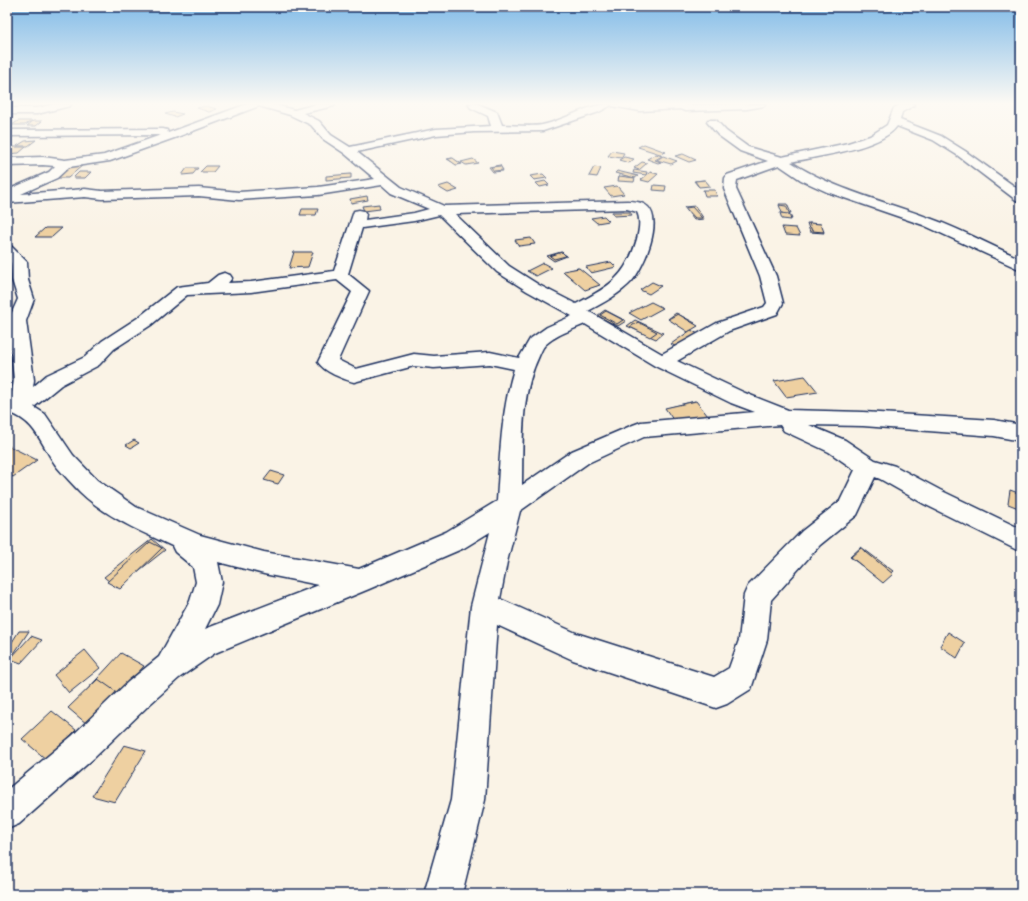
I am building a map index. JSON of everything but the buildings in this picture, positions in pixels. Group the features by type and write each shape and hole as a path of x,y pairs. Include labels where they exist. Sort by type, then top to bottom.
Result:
{"street":[{"path":"7,162 43,161 65,164 106,158 140,146"},
{"path":"341,146 396,190 442,210 456,222 483,252 503,269 533,288 581,314 662,362 738,398 786,417 791,426 837,446 868,467 887,472 932,497 1021,541"},
{"path":"348,151 367,146"},
{"path":"740,146 744,149 781,161 805,177 832,189 928,222 1021,265"},
{"path":"662,362 723,327 771,310 775,302 768,276 730,189 731,178 749,169 851,146"},
{"path":"950,146 1021,197"},
{"path":"7,197 53,175 65,164"},
{"path":"7,197 199,192 240,196 318,191 385,181"},
{"path":"340,275 351,245 357,220 414,217 442,210 627,205 640,207 645,213 648,222 637,259 626,278 581,314 552,331 536,343 525,364 518,389 513,428 509,506 494,562 485,606 468,800 443,894"},
{"path":"7,250 18,262 20,280 26,299 17,321 24,380 13,406"},
{"path":"213,288 228,274"},
{"path":"13,406 54,380 92,361 108,345 145,321 183,290 251,287 340,275 361,291 326,362 354,376 414,360 434,362 490,358 525,364"},
{"path":"13,406 38,420 65,461 89,486 127,514 196,545 264,563 360,581"},
{"path":"7,812 83,747 139,693 169,668 205,643 360,581 455,540 479,526 580,457 641,430 786,417 994,428 1021,433"},
{"path":"485,606 573,646 716,693 740,678 753,640 758,595 811,538 849,508 868,467"},
{"path":"169,533 205,561 209,582 203,605 169,668"}]}
